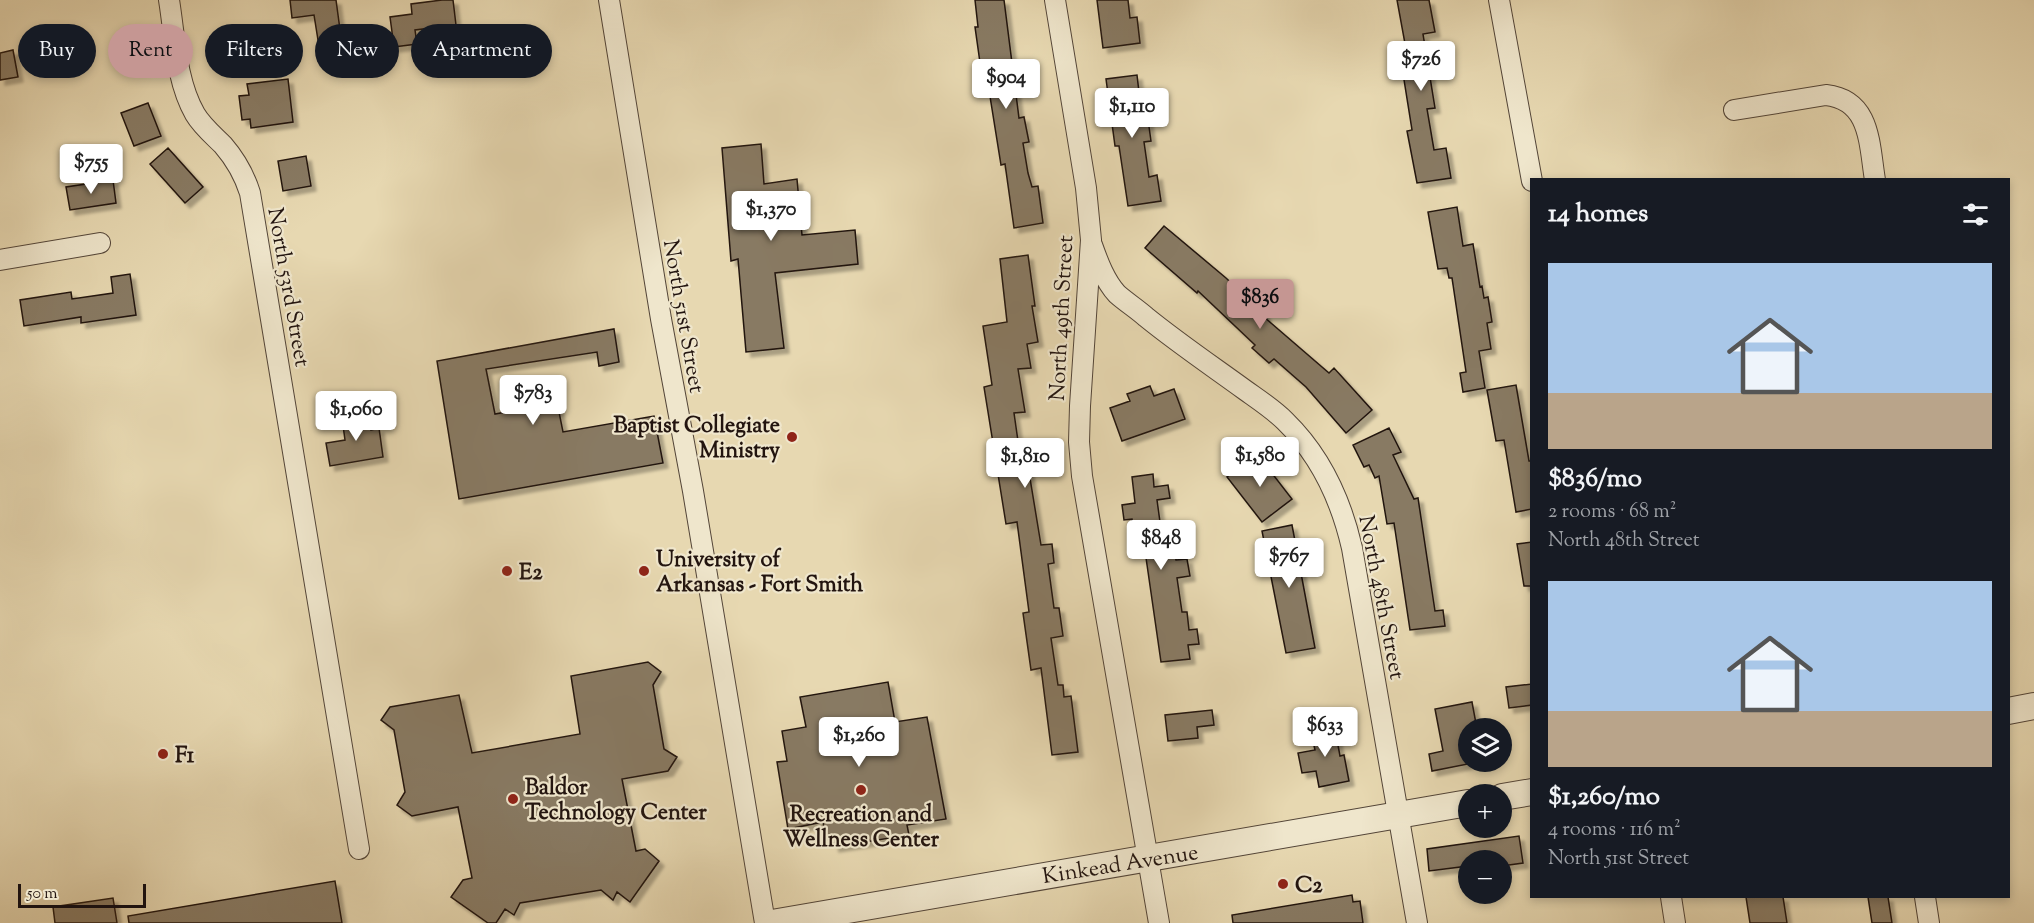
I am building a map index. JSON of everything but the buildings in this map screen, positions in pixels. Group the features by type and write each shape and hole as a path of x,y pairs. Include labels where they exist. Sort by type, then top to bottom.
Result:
{"street":[{"name":"North 53rd Street","path":"169,0 183,87 191,106 205,128 224,146 239,165 250,193 359,849"},
{"name":"North 51st Street","path":"609,0 659,308 693,491 765,923"},
{"name":"North 49th Street","path":"1055,0 1086,188 1091,240 1080,406 1079,442 1082,476 1159,923"},
{"path":"1499,0 1531,178"},
{"path":"1734,111 1826,95 1849,102 1863,120 1875,178"},
{"name":"North 48th Street","path":"1091,240 1109,284 1118,294 1157,326 1276,412 1318,460 1332,485 1344,516 1352,548 1417,923"},
{"path":"0,260 100,243"},
{"path":"2010,711 2034,706"},
{"path":"1512,795 1530,792"},
{"name":"Kinkead Avenue","path":"772,923 1458,805"},
{"path":"1671,898 1675,923"},
{"path":"1925,898 1929,923"}],"place":[{"name":"Baptist Collegiate Ministry","path":"792,437"},
{"name":"E2","path":"507,571"},
{"name":"University of Arkansas - Fort Smith","path":"644,571"},
{"name":"F1","path":"163,754"},
{"name":"Recreation and Wellness Center","path":"861,790"},
{"name":"Baldor Technology Center","path":"513,799"},
{"name":"C2","path":"1283,884"}]}
